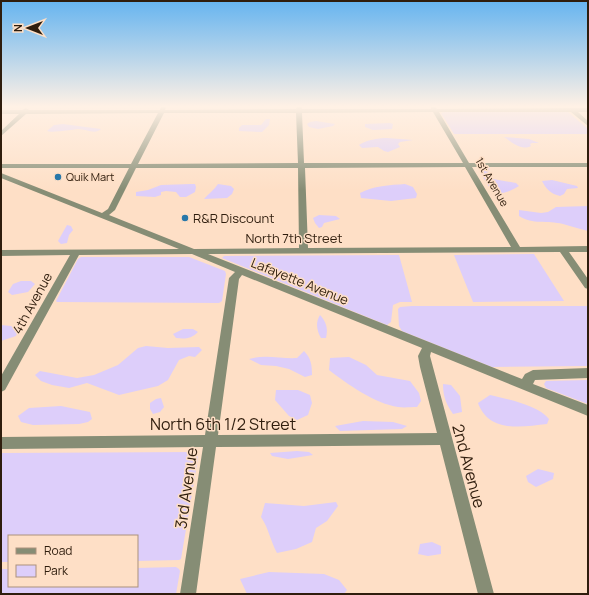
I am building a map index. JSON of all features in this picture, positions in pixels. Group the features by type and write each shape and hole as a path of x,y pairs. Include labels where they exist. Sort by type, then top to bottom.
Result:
{"street":[{"path":"103,216 111,210 150,135"},
{"path":"300,135 304,251"},
{"name":"1st Avenue","path":"449,135 517,250"},
{"path":"1,166 588,164"},
{"path":"4,176 20,166"},
{"name":"Lafayette Avenue","path":"4,176 588,411"},
{"name":"North 7th Street","path":"1,253 588,249"},
{"path":"562,250 588,286"},
{"name":"4th Avenue","path":"1,388 76,253"},
{"name":"3rd Avenue","path":"188,594 234,278 241,271"},
{"name":"2nd Avenue","path":"428,347 424,356 426,367 486,594"},
{"path":"526,386 533,375 588,373"},
{"name":"North 6th 1/2 Street","path":"1,443 445,439"}],"green space":[{"path":"504,137 529,139 539,143 532,143 530,144 531,146 524,148 517,146"},
{"path":"380,138 413,140 400,142 398,144 400,147 388,152 378,147 362,148 359,145"},
{"path":"490,168 487,173 493,179 516,183 519,186 505,192 495,192 488,185 480,171"},
{"path":"552,180 577,186 578,188 567,189 564,194 560,196 549,191 542,181"},
{"path":"195,184 195,192 186,197 180,197 176,192 166,191 161,192 161,195 155,197 136,196 136,192 148,190 161,185"},
{"path":"218,184 231,186 234,189 232,194 227,198 204,199 215,188"},
{"path":"405,184 413,187 417,194 416,198 391,201 361,198 360,193 376,187"},
{"path":"588,206 588,231 563,224 524,219 519,216 519,210 541,213 548,212 556,207"},
{"path":"319,215 336,216 340,219 324,223 322,227 319,228 313,218"},
{"path":"67,225 71,226 73,230 69,235 67,243 61,244 58,241"},
{"path":"534,254 564,301 473,302 454,255"},
{"path":"399,255 412,302 400,302 393,305 391,322 387,325 222,258 224,256"},
{"path":"81,257 189,257 225,271 226,274 222,301 219,303 57,302 56,301 78,259"},
{"path":"21,281 31,281 35,284 28,292 12,295 8,292 13,284"},
{"path":"588,306 588,366 492,367 402,331 399,326 398,309 400,307"},
{"path":"320,315 326,326 326,338 321,338 318,330 317,321"},
{"path":"1,325 11,326 18,331 16,336 1,341"},
{"path":"183,329 193,329 198,332 188,338 176,338 173,334"},
{"path":"146,346 168,348 199,347 202,350 195,357 189,356 179,360 168,380 158,386 119,395 87,383 69,388 52,385 41,381 35,375 40,371 77,378 94,375 118,365 138,348"},
{"path":"304,351 310,359 312,371 312,375 305,377 289,369 261,365 249,359 267,357 297,358"},
{"path":"349,357 366,365 377,375 410,381 419,393 421,401 417,407 398,407 380,402 353,387 329,370 330,358"},
{"path":"588,380 588,404 546,388 544,384 546,381"},
{"path":"443,384 451,385 460,396 462,412 453,414 448,407 445,400"},
{"path":"276,390 298,390 310,395 312,403 308,415 297,420 289,416 275,400"},
{"path":"490,395 522,403 538,410 549,419 547,424 517,427 498,424 483,413 478,403"},
{"path":"161,398 164,407 160,412 153,414 150,409 150,403"},
{"path":"61,406 90,412 92,419 88,422 79,424 33,425 21,422 18,416 29,408"},
{"path":"363,421 393,422 407,426 402,429 340,431 335,426"},
{"path":"297,451 309,452 313,455 288,459 272,456 270,453"},
{"path":"196,452 198,458 181,559 138,561 138,535 8,535 8,562 1,562 1,453"},
{"path":"538,469 554,473 553,479 536,487 528,482 526,476"},
{"path":"336,502 338,506 327,521 316,528 312,542 296,549 277,553 261,517 265,503 304,506"},
{"path":"432,542 441,546 441,554 428,556 418,554 420,544"},
{"path":"176,567 179,569 180,571 176,594 1,594 1,569 8,569 8,587 138,587 138,568"},
{"path":"269,572 324,574 339,580 347,590 344,594 247,594 240,579"}],"place":[{"name":"Quik Mart","path":"58,177"},
{"name":"R&R Discount","path":"185,218"}]}
